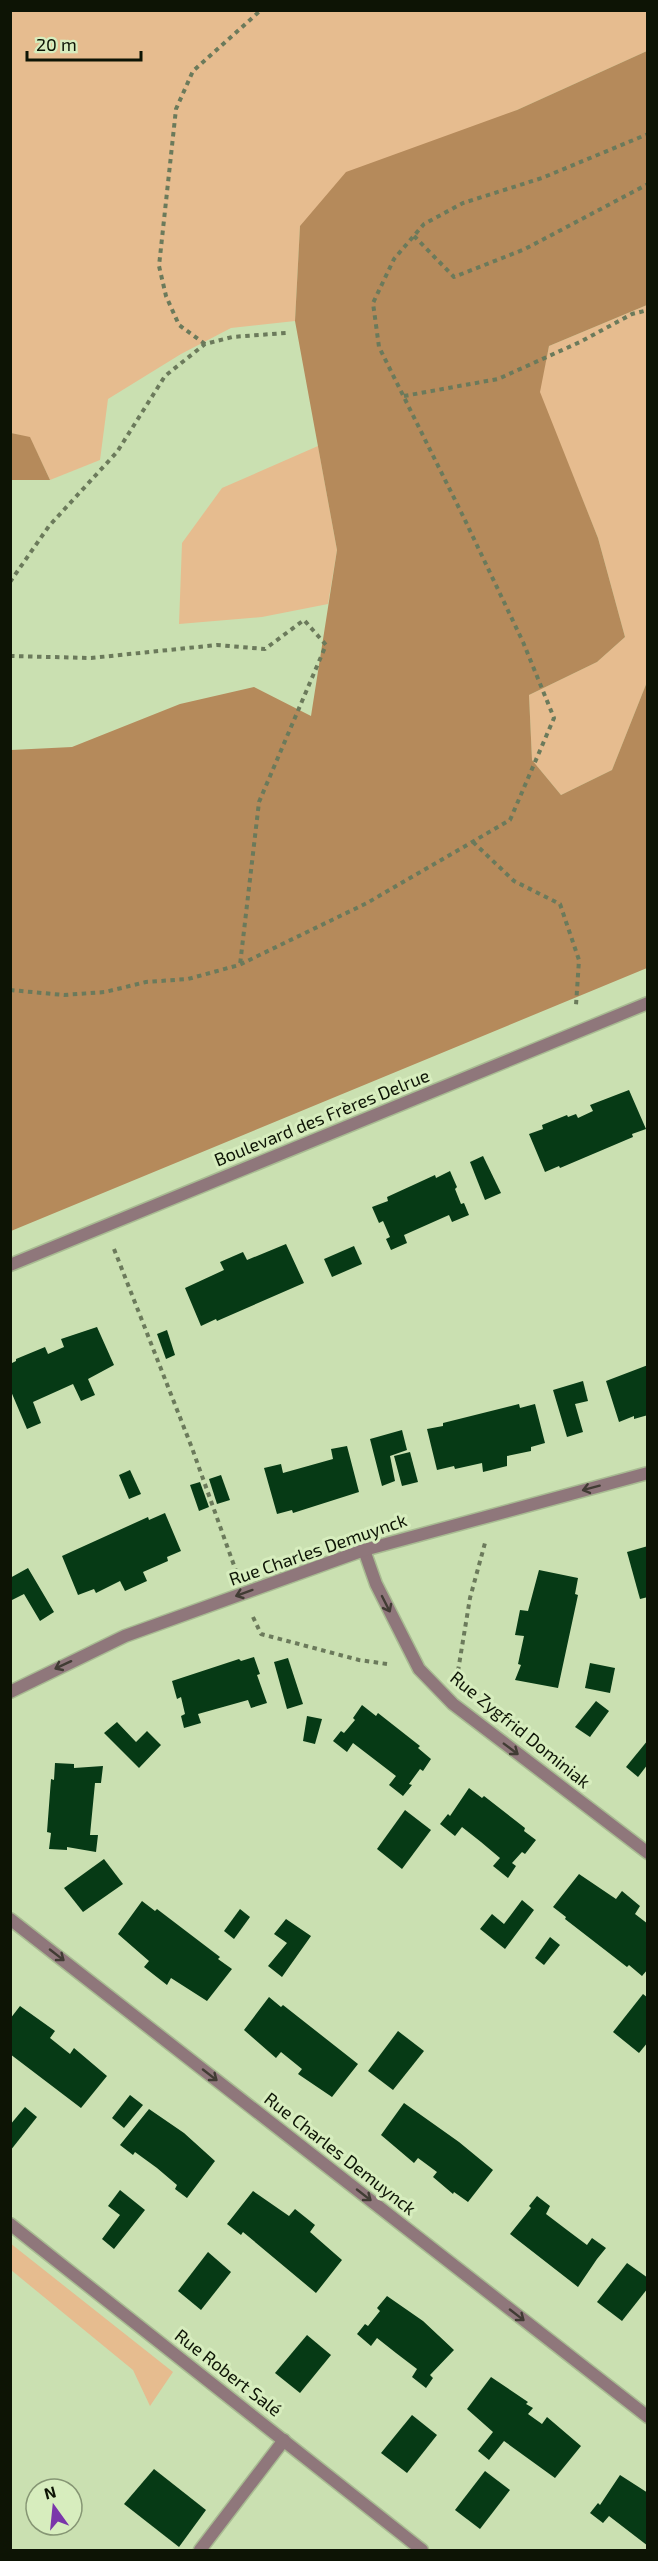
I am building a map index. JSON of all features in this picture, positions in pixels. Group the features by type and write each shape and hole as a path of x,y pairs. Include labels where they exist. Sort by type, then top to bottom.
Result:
{"street":[{"name":"Boulevard des Frères Delrue","path":"10,1265 648,1003"},
{"name":"Rue Charles Demuynck","path":"10,1692 125,1636 364,1550 648,1473"},
{"name":"Rue Zygfrid Dominiak","path":"364,1550 376,1584 419,1669 453,1704 648,1853"},
{"name":"Rue Charles Demuynck","path":"10,1918 648,2417"},
{"name":"Rue Robert Salé","path":"10,2224 422,2550"},
{"path":"200,2550 284,2440"}],"path":[{"path":"205,344 179,325 166,296 159,266 176,110 194,70 261,10"},
{"path":"10,990 64,995 105,992 146,982 188,979 239,965 367,903 510,820 554,718 523,642 379,347 373,303 394,259 424,224 463,203 542,178 648,134"},
{"path":"414,236 454,277 525,249 648,184"},
{"path":"404,396 498,379 580,342 632,314 648,310"},
{"path":"10,582 49,526 117,452 165,376 205,344 232,337 286,333"},
{"path":"10,656 91,658 217,645 266,649 304,620 326,645 259,802 239,965"},
{"path":"473,842 514,881 560,904 579,960 574,1033"},
{"path":"105,1226 192,1448 261,1634 359,1660 419,1669"},
{"path":"453,1704 470,1598 494,1514"}],"shaded area":[{"path":"11,11 647,11 647,51 517,110 300,226 295,321 231,328 181,354 108,399 100,460 50,480 30,438 11,433"},
{"path":"647,51 647,305 549,346 540,392 598,538 625,637 597,662 529,695 532,760 561,795 612,770 647,682 647,968 11,1231 11,750 72,747 180,704 254,687 311,716 337,550 295,321 300,226 346,172 517,110"},
{"path":"647,305 647,682 612,770 561,795 532,760 529,695 597,662 625,637 598,538 539,392 549,346"},
{"path":"11,433 30,437 50,480 11,480"},
{"path":"318,446 337,550 328,604 262,617 179,624 182,543 222,488"},
{"path":"10,2243 173,2372 150,2406 133,2370 11,2270"}],"building":[{"path":"629,1090 646,1129 632,1134 633,1137 560,1168 559,1166 545,1172 529,1134 543,1129 542,1125 567,1115 568,1117 576,1114 578,1118 593,1111 590,1105"},
{"path":"483,1156 501,1193 485,1200 470,1162"},
{"path":"450,1171 461,1204 464,1203 469,1215 452,1222 449,1215 404,1235 407,1243 391,1250 386,1239 390,1237 383,1221 379,1223 372,1207 388,1201 387,1197 435,1175 436,1178"},
{"path":"286,1244 304,1283 201,1326 185,1288 224,1270 220,1262 243,1252 247,1260"},
{"path":"354,1246 362,1264 332,1277 324,1259"},
{"path":"97,1327 114,1365 88,1379 95,1395 81,1401 73,1384 33,1402 41,1423 27,1429 10,1389 10,1364 16,1359 45,1347 48,1354 64,1347 61,1339"},
{"path":"167,1330 175,1355 166,1359 157,1334"},
{"path":"648,1365 648,1415 634,1419 634,1416 619,1422 606,1381"},
{"path":"583,1381 588,1401 575,1404 583,1432 567,1437 553,1390"},
{"path":"519,1404 520,1408 535,1404 545,1443 531,1447 531,1451 507,1456 507,1466 483,1472 482,1463 437,1470 427,1429"},
{"path":"402,1430 407,1450 390,1456 395,1481 382,1486 370,1439"},
{"path":"347,1446 359,1492 293,1513 292,1510 277,1514 264,1468 281,1464 283,1473 333,1459 331,1449"},
{"path":"410,1452 418,1482 402,1486 394,1456"},
{"path":"130,1470 141,1494 129,1499 119,1475"},
{"path":"221,1475 230,1500 217,1504 209,1479"},
{"path":"200,1482 209,1507 199,1511 190,1485"},
{"path":"165,1513 181,1551 167,1557 168,1561 143,1572 147,1581 125,1591 120,1581 96,1593 94,1589 78,1595 62,1556 148,1517 149,1520"},
{"path":"648,1546 648,1597 640,1599 627,1552"},
{"path":"28,1568 54,1612 40,1621 24,1594 10,1601 10,1578"},
{"path":"539,1570 578,1578 575,1594 578,1595 558,1688 515,1680 521,1665 518,1664 524,1636 515,1635 520,1610 528,1611"},
{"path":"254,1657 260,1674 257,1675 267,1703 251,1708 248,1700 198,1714 201,1723 184,1728 181,1716 185,1714 181,1697 177,1699 172,1681 239,1659 241,1661"},
{"path":"288,1658 303,1704 287,1709 274,1662"},
{"path":"590,1663 615,1668 610,1693 585,1688"},
{"path":"596,1701 609,1711 590,1737 575,1727"},
{"path":"362,1705 376,1716 378,1713 420,1746 418,1748 431,1759 423,1771 420,1769 403,1796 389,1785 396,1776 353,1743 347,1752 333,1741 341,1731 344,1733 355,1720 353,1718"},
{"path":"307,1716 322,1719 315,1744 303,1741"},
{"path":"117,1722 136,1742 147,1731 161,1745 139,1768 104,1733"},
{"path":"648,1740 648,1764 638,1777 626,1767"},
{"path":"55,1763 74,1764 74,1768 103,1766 101,1783 95,1783 90,1835 98,1835 96,1852 67,1847 67,1850 49,1849 51,1833 47,1832 51,1779 54,1780"},
{"path":"469,1788 482,1798 484,1796 525,1828 524,1831 536,1840 525,1854 522,1852 512,1863 516,1866 508,1878 493,1866 500,1858 481,1842 462,1827 455,1836 440,1824 448,1814 450,1816"},
{"path":"405,1810 431,1830 402,1869 377,1849"},
{"path":"104,1859 123,1884 83,1912 64,1888"},
{"path":"579,1874 616,1899 622,1891 640,1906 635,1914 648,1924 648,1969 642,1976 565,1919 566,1917 553,1907"},
{"path":"522,1900 534,1910 505,1949 480,1929 492,1914 504,1924"},
{"path":"142,1901 155,1911 157,1909 220,1957 218,1959 232,1969 207,2001 171,1978 167,1985 144,1967 149,1961 118,1934"},
{"path":"240,1909 250,1917 234,1939 224,1931"},
{"path":"286,1919 311,1936 282,1977 268,1966 287,1943 274,1934"},
{"path":"550,1937 560,1945 544,1965 535,1958"},
{"path":"643,1994 648,1998 648,2042 639,2053 613,2032"},
{"path":"269,1997 281,2007 283,2005 358,2064 332,2097 298,2074 302,2069 281,2052 276,2058 244,2030"},
{"path":"20,2006 55,2031 50,2038 70,2054 74,2048 107,2076 81,2108 10,2054 10,2019"},
{"path":"398,2031 424,2051 393,2090 368,2071"},
{"path":"130,2095 143,2105 124,2128 112,2118"},
{"path":"404,2103 459,2142 493,2170 468,2202 454,2192 453,2194 433,2177 437,2172 418,2158 414,2163 381,2135"},
{"path":"25,2107 37,2117 10,2151 10,2125"},
{"path":"149,2109 184,2133 215,2161 187,2198 175,2189 177,2185 157,2168 135,2152 133,2155 120,2145"},
{"path":"120,2190 145,2210 114,2249 102,2239 120,2215 108,2206"},
{"path":"253,2191 289,2216 295,2209 315,2225 310,2232 342,2260 316,2293 243,2232 241,2235 227,2224"},
{"path":"537,2196 550,2206 546,2214 567,2230 587,2245 592,2238 606,2248 578,2287 510,2234 531,2208 529,2206"},
{"path":"208,2252 231,2272 201,2310 178,2291"},
{"path":"627,2263 648,2278 648,2288 622,2321 597,2302"},
{"path":"387,2296 423,2321 454,2350 430,2375 433,2378 426,2388 412,2377 417,2369 377,2338 371,2346 357,2334 365,2324 368,2326 380,2311 377,2308"},
{"path":"307,2335 331,2355 300,2393 275,2373"},
{"path":"491,2377 528,2402 526,2404 533,2408 528,2414 542,2424 547,2417 581,2446 555,2478 504,2441 489,2460 478,2451 493,2432 467,2409"},
{"path":"412,2415 437,2435 407,2473 381,2453"},
{"path":"154,2469 206,2510 179,2547 124,2504"},
{"path":"485,2471 510,2490 480,2529 455,2510"},
{"path":"620,2475 648,2493 648,2546 609,2516 603,2523 590,2513 598,2503 600,2505"}]}
